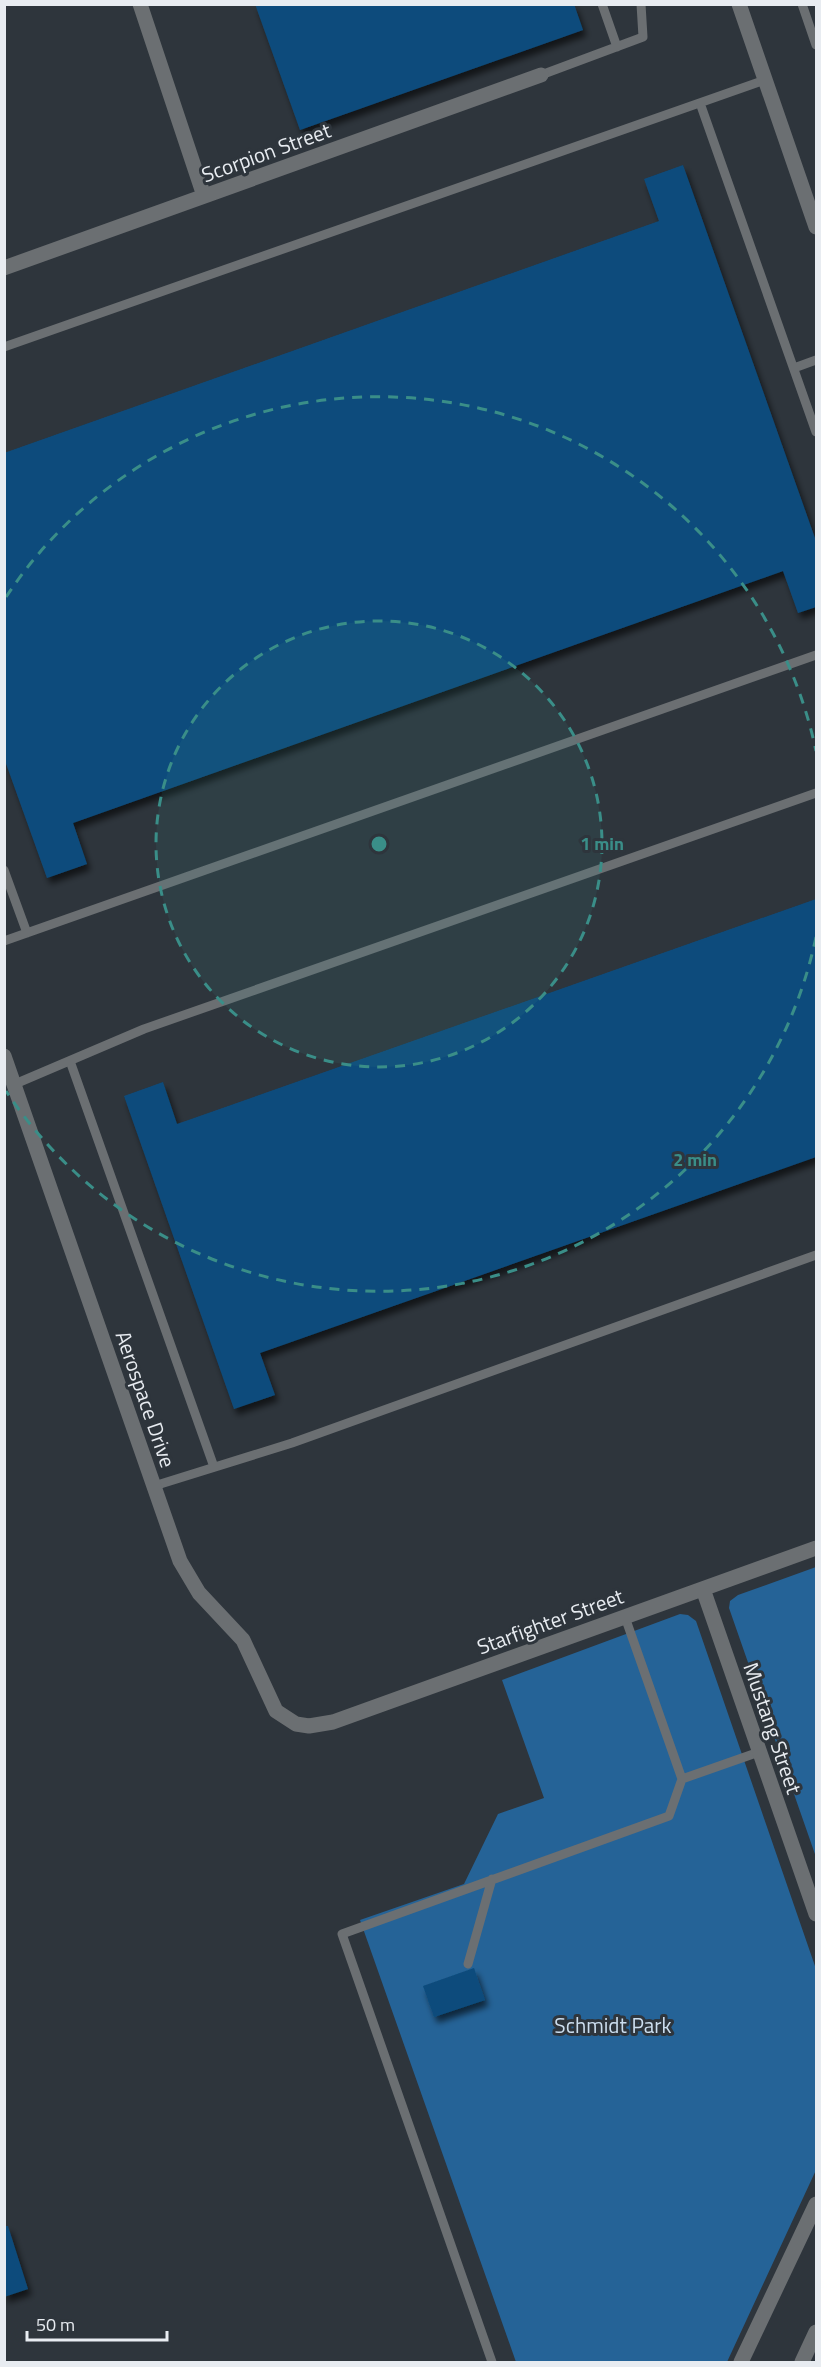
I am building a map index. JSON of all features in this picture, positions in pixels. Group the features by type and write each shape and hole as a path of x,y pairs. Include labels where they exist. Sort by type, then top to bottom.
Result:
{"street":[{"path":"140,4 204,196"},
{"path":"739,4 765,80 811,194 816,227"},
{"name":"Scorpion Street","path":"4,268 541,75"},
{"name":"Aerospace Drive","path":"4,1056 189,1581 243,1640 276,1711 297,1724"},
{"name":"Starfighter Street","path":"297,1724 309,1726 333,1722 816,1548"},
{"name":"Mustang Street","path":"703,1589 816,1914"},
{"path":"741,2362 816,2204"},
{"path":"802,2362 816,2332"}],"lane":[{"path":"602,4 617,47"},
{"path":"541,75 643,37 641,4"},
{"path":"802,4 816,45"},
{"path":"4,347 765,80"},
{"path":"700,103 816,432"},
{"path":"794,368 816,360"},
{"path":"4,941 816,655"},
{"path":"15,1084 156,1025 816,793"},
{"path":"4,870 27,933"},
{"path":"70,1061 214,1467"},
{"path":"154,1486 292,1443 816,1255"},
{"path":"492,2362 342,1934 669,1816 682,1779 625,1617"},
{"path":"682,1779 759,1752"},
{"path":"468,1965 478,1919 492,1879"}],"green space":[{"path":"816,1567 816,1857 729,1608 730,1601 738,1595"},
{"name":"Schmidt Park","path":"680,1614 688,1615 696,1621 816,1969 816,2170 727,2362 516,2362 360,1920 464,1884 498,1814 544,1798 502,1680"}],"building":[{"path":"255,4 574,4 583,30 300,130"},
{"path":"683,165 816,541 816,607 798,613 783,571 73,823 87,864 47,878 4,758 4,453 659,221 644,179"},
{"path":"816,899 816,1157 260,1353 275,1395 234,1409 124,1096 163,1082 177,1124"},
{"path":"474,1968 485,2000 434,2017 423,1986"},
{"path":"4,2226 8,2226 28,2289 4,2297"}]}
